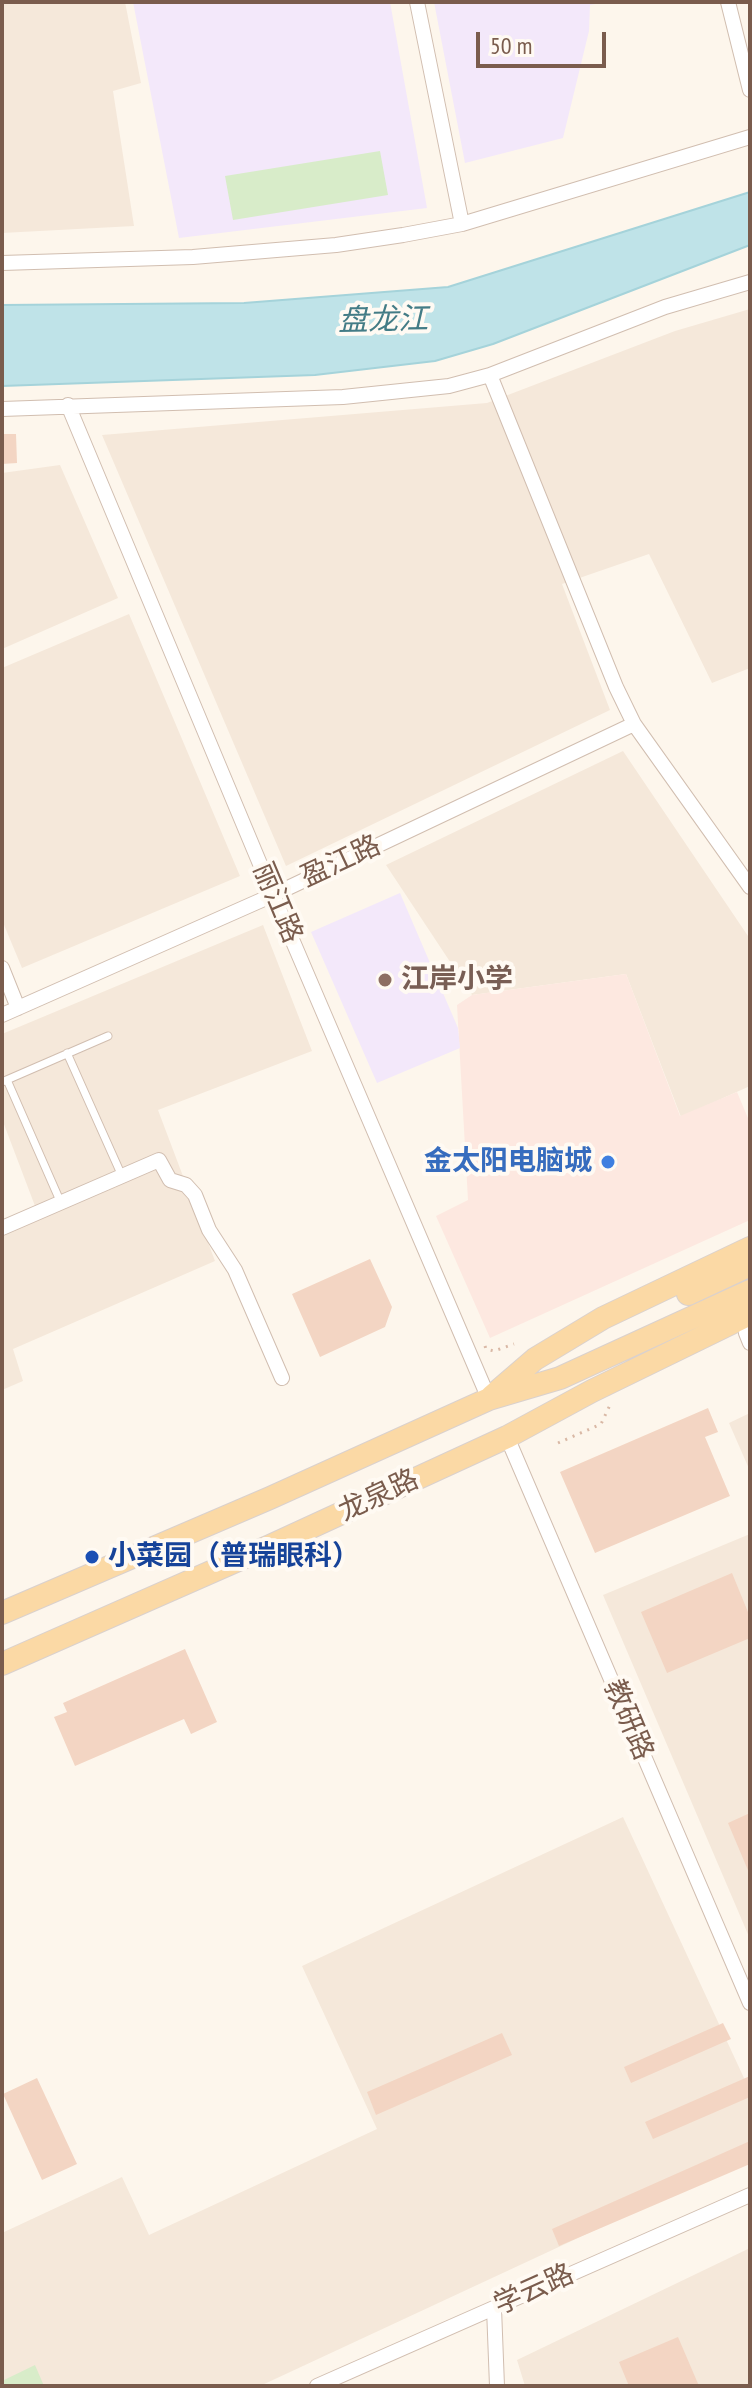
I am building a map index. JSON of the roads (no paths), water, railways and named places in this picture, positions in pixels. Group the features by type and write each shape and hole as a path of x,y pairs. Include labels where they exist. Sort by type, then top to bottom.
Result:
{"main road":[{"path":"489,1399 535,1359 603,1318 750,1248"},
{"path":"489,1399 615,1329 750,1265"},
{"name":"龙泉路","path":"2,1613 270,1498 489,1399 560,1378 750,1291"},
{"name":"龙泉路","path":"2,1664 507,1437 687,1345 749,1331"}],"street":[{"path":"417,2 462,224"},
{"path":"728,2 750,90"},
{"path":"2,263 209,256 336,245 462,224 750,137"},
{"path":"2,409 343,397 449,386 490,375 665,307 750,282"},
{"path":"490,375 616,687 634,724 750,887"},
{"name":"丽江路","path":"68,405 489,1399"},
{"name":"盈江路","path":"2,1015 273,895 634,724"},
{"path":"2,968 18,1008"},
{"path":"2,1228 159,1160 170,1180 186,1185 195,1195 209,1230 235,1270 282,1378"},
{"name":"教研路","path":"507,1437 750,2003"},
{"name":"学云路","path":"317,2386 750,2195"},
{"path":"494,2308 497,2386"}],"lane":[{"path":"61,1203 5,1081 108,1036"},
{"path":"67,1053 122,1176"}],"water":[{"name":"盘龙江","path":"750,192 750,245 493,344 435,361 315,375 2,386 2,305 244,303 448,287"}],"place":[{"name":"江岸小学","path":"385,980"},
{"name":"金太阳电脑城","path":"608,1162"},
{"name":"小菜园（普瑞眼科）","path":"92,1557"}]}
